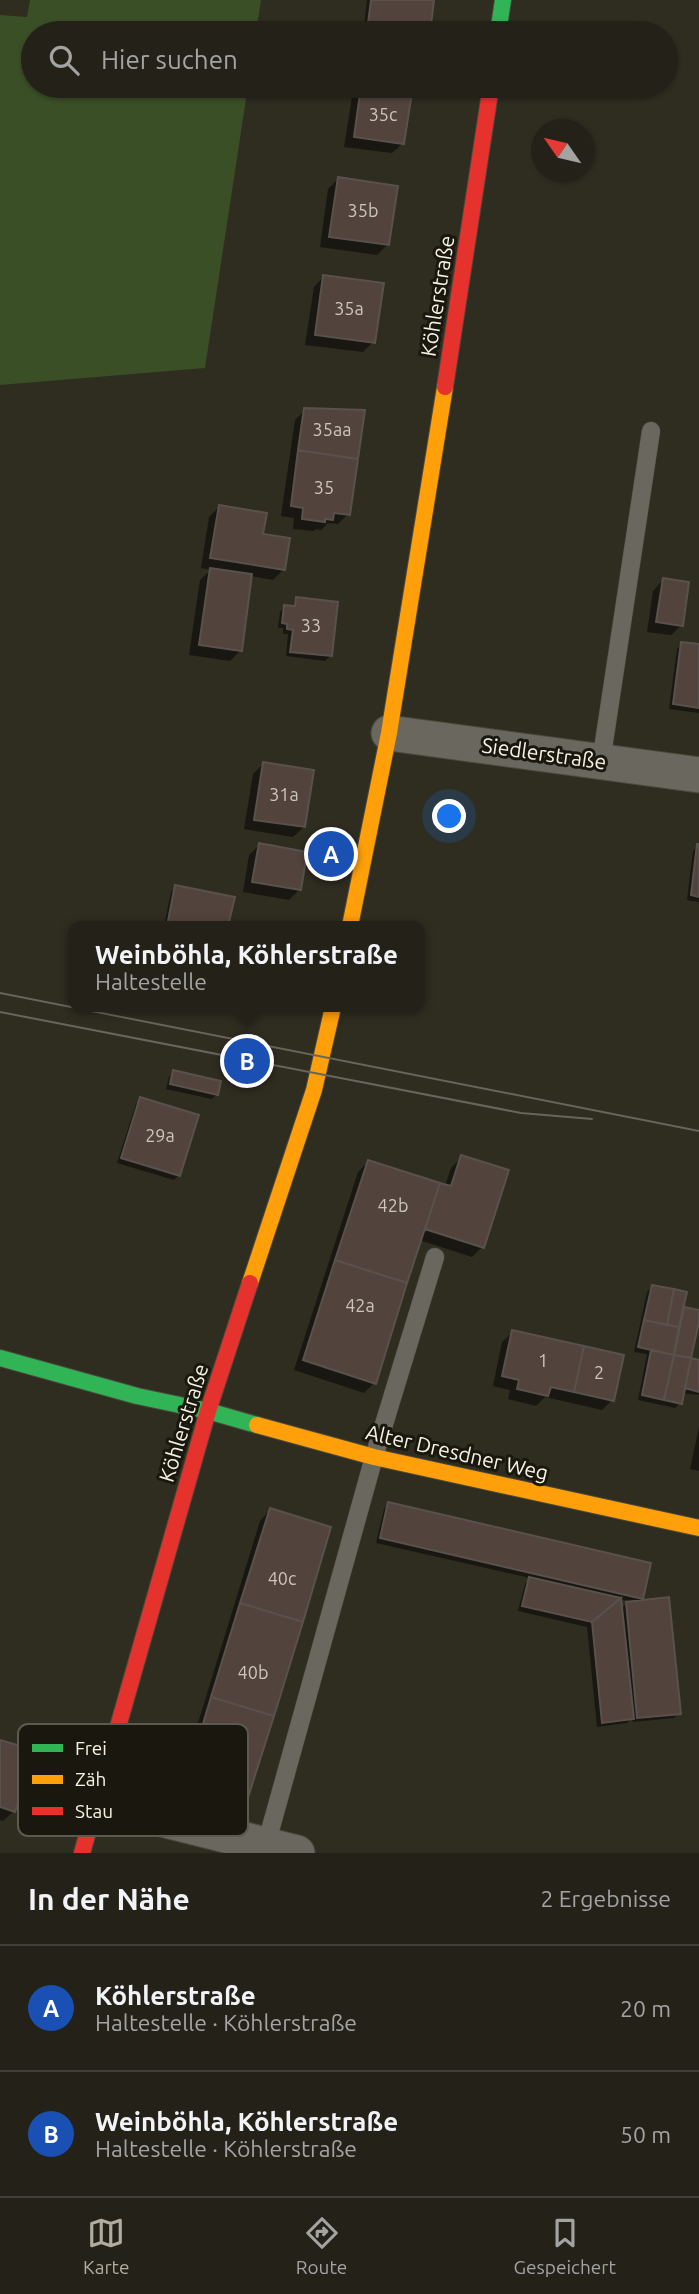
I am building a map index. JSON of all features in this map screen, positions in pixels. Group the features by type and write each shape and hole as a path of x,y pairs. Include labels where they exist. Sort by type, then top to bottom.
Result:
{"street":[{"path":"500,21 503,0"},
{"name":"Köhlerstraße","path":"351,921 389,733 489,98"},
{"name":"Siedlerstraße","path":"389,733 699,775"},
{"name":"Köhlerstraße","path":"120,1724 208,1411 314,1090 332,1012"},
{"name":"Alter Dresdner Weg","path":"0,1358 374,1457 699,1528"},
{"name":"Köhlerstraße","path":"82,1853 87,1836"},
{"path":"230,1836 282,1849"}],"lane":[{"path":"601,762 651,431"},
{"path":"282,1849 374,1457 435,1257"}],"green space":[{"path":"30,0 261,0 258,21 21,21 21,98 246,98 205,368 0,385 0,15 27,17"}],"building":[{"path":"371,0 434,0 431,21 368,21"},
{"path":"359,98 411,98 404,144 354,137"},
{"path":"338,177 398,186 389,245 329,237"},
{"path":"323,275 384,283 375,343 315,335"},
{"path":"304,408 365,410 358,459 298,450"},
{"path":"298,450 358,459 350,515 334,513 333,520 325,519 325,522 302,519 303,508 291,506"},
{"path":"219,505 267,513 263,534 290,538 285,570 210,558"},
{"path":"210,568 252,574 242,651 199,645"},
{"path":"663,578 689,582 683,626 656,622"},
{"path":"296,597 338,602 332,656 290,652 293,630 287,629 287,624 282,623 284,605 295,606"},
{"path":"681,642 699,644 699,708 673,704"},
{"path":"263,762 314,770 305,827 254,820"},
{"path":"259,843 307,852 301,890 252,882"},
{"path":"699,844 699,897 691,895"},
{"path":"175,885 235,897 229,921 168,921"},
{"path":"173,1070 221,1081 218,1095 170,1084"},
{"path":"140,1097 199,1115 180,1176 121,1158"},
{"path":"461,1155 509,1170 484,1248 425,1229 440,1183 451,1186"},
{"path":"368,1160 440,1183 407,1283 335,1260"},
{"path":"335,1260 407,1283 376,1384 303,1360"},
{"path":"652,1285 674,1289 667,1325 644,1320"},
{"path":"674,1289 687,1292 679,1327 667,1325"},
{"path":"684,1307 699,1310 691,1358 674,1355"},
{"path":"644,1320 679,1327 674,1355 638,1347"},
{"path":"512,1330 584,1346 574,1392 551,1387 548,1396 517,1389 519,1380 502,1376"},
{"path":"584,1346 624,1355 614,1401 574,1392"},
{"path":"651,1350 674,1355 664,1400 642,1395"},
{"path":"674,1355 691,1358 682,1404 664,1400"},
{"path":"691,1358 699,1360 699,1392 685,1388"},
{"path":"388,1502 651,1563 643,1599 380,1538"},
{"path":"270,1508 331,1527 303,1622 240,1603"},
{"path":"529,1577 621,1598 592,1622 522,1606"},
{"path":"669,1597 681,1714 637,1718 626,1602"},
{"path":"621,1598 634,1719 602,1723 592,1622"},
{"path":"240,1603 303,1622 274,1716 211,1697"},
{"path":"211,1697 274,1716 248,1797 248,1724 203,1724"},
{"path":"0,1740 18,1745 18,1802 15,1812 0,1807"}],"tram line":[{"path":"0,993 68,1006"},
{"path":"0,1012 521,1113 592,1119"},
{"path":"96,1012 699,1131"}],"traffic: fast":[{"path":"500,21 503,0"},
{"path":"0,1358 137,1396 257,1425"}],"traffic: slow":[{"path":"351,921 389,733 445,387"},
{"path":"250,1283 314,1090 332,1012"},
{"path":"257,1425 374,1457 699,1528"}],"traffic: jam":[{"path":"445,387 489,98"},
{"path":"119,1724 208,1411 250,1283"},
{"path":"82,1853 87,1836"}],"place":[{"name":"Köhlerstraße","path":"331,854"},
{"name":"Weinböhla, Köhlerstraße","path":"247,1061"}]}
